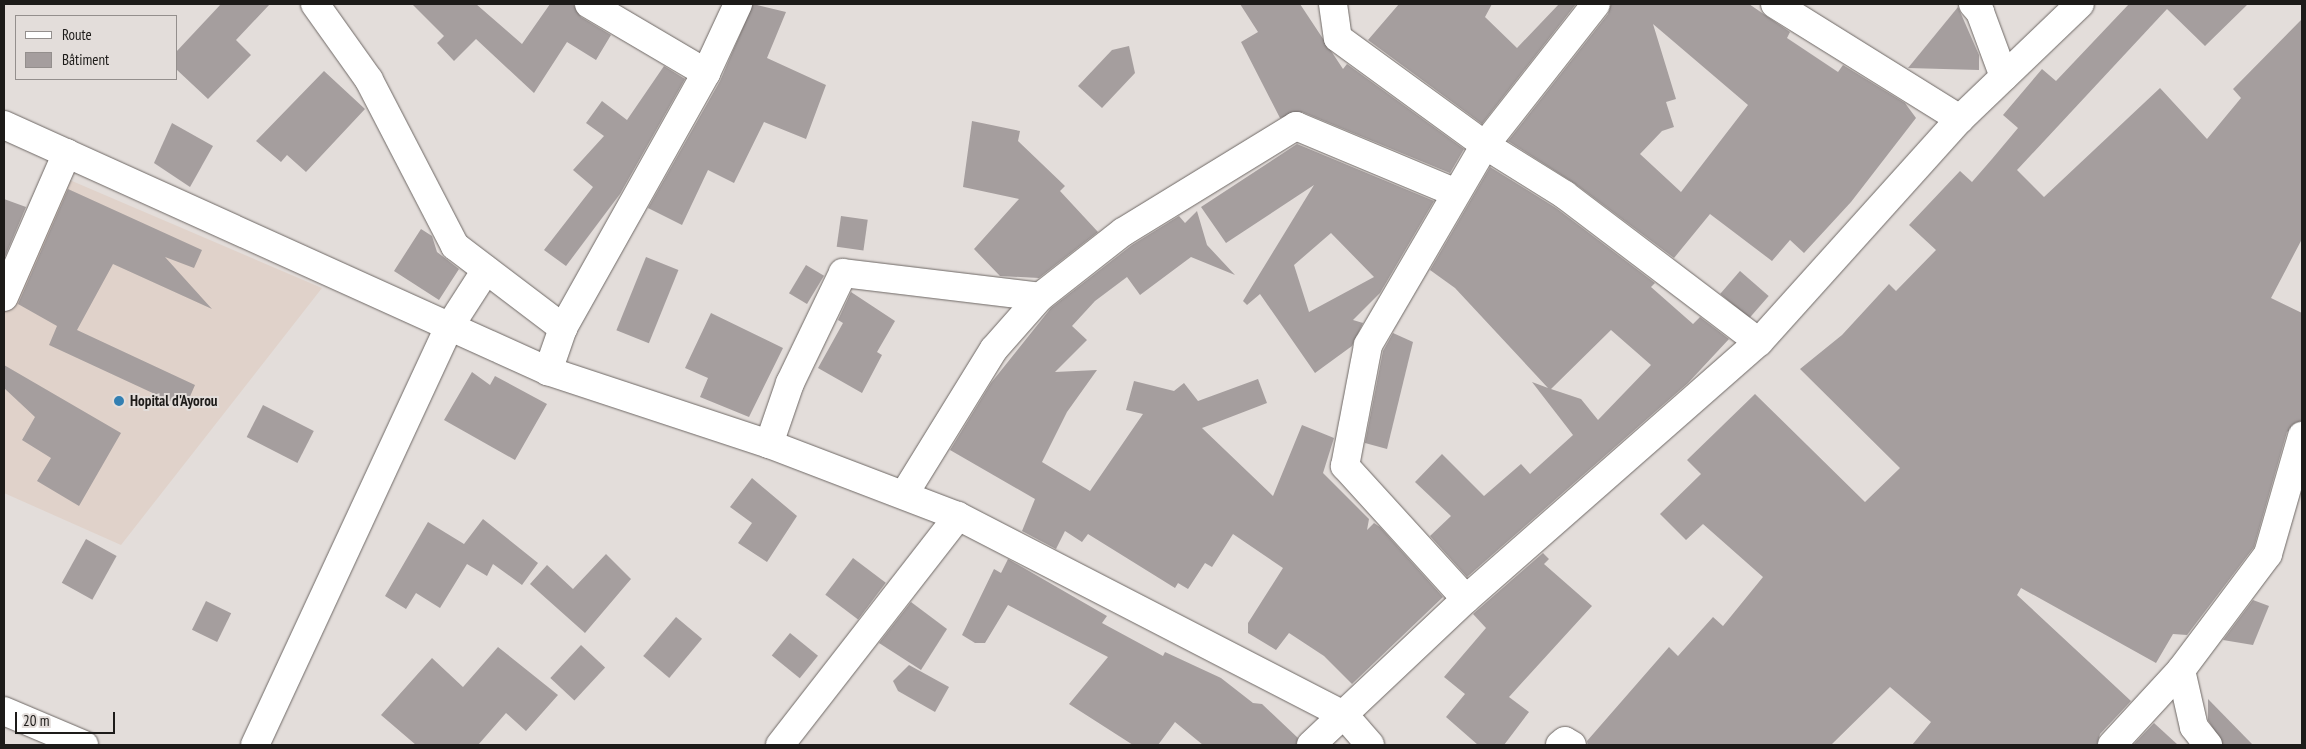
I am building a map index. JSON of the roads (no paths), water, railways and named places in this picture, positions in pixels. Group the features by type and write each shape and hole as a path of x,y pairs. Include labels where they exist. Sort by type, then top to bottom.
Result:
{"street":[{"path":"315,4 369,80 454,246 562,328"},
{"path":"589,4 706,73"},
{"path":"548,371 562,328 706,73 738,4"},
{"path":"1333,4 1338,38 1485,145 1565,195 1759,342"},
{"path":"1466,599 1345,466 1368,345 1454,192 1485,145 1596,4"},
{"path":"1774,4 1960,119"},
{"path":"1973,4 1980,12 2004,77"},
{"path":"1311,745 1345,716 1466,599 1759,342 1960,119 2080,4"},
{"path":"4,125 448,329 548,371 769,444 904,493 958,516 1345,716 1370,745"},
{"path":"904,493 994,349 1040,297 1123,232 1296,126 1454,192"},
{"path":"4,297 67,153"},
{"path":"255,745 448,329 486,270"},
{"path":"769,444 790,383 843,273 1040,297"},
{"path":"2112,745 2181,670 2268,554 2302,436"},
{"path":"780,745 958,516"},
{"path":"2181,670 2194,727 2208,745"},
{"path":"4,711 84,745"},
{"path":"1560,745 1566,740 1572,745"}],"place":[{"name":"Hopital d'Ayorou","path":"119,401"}]}
